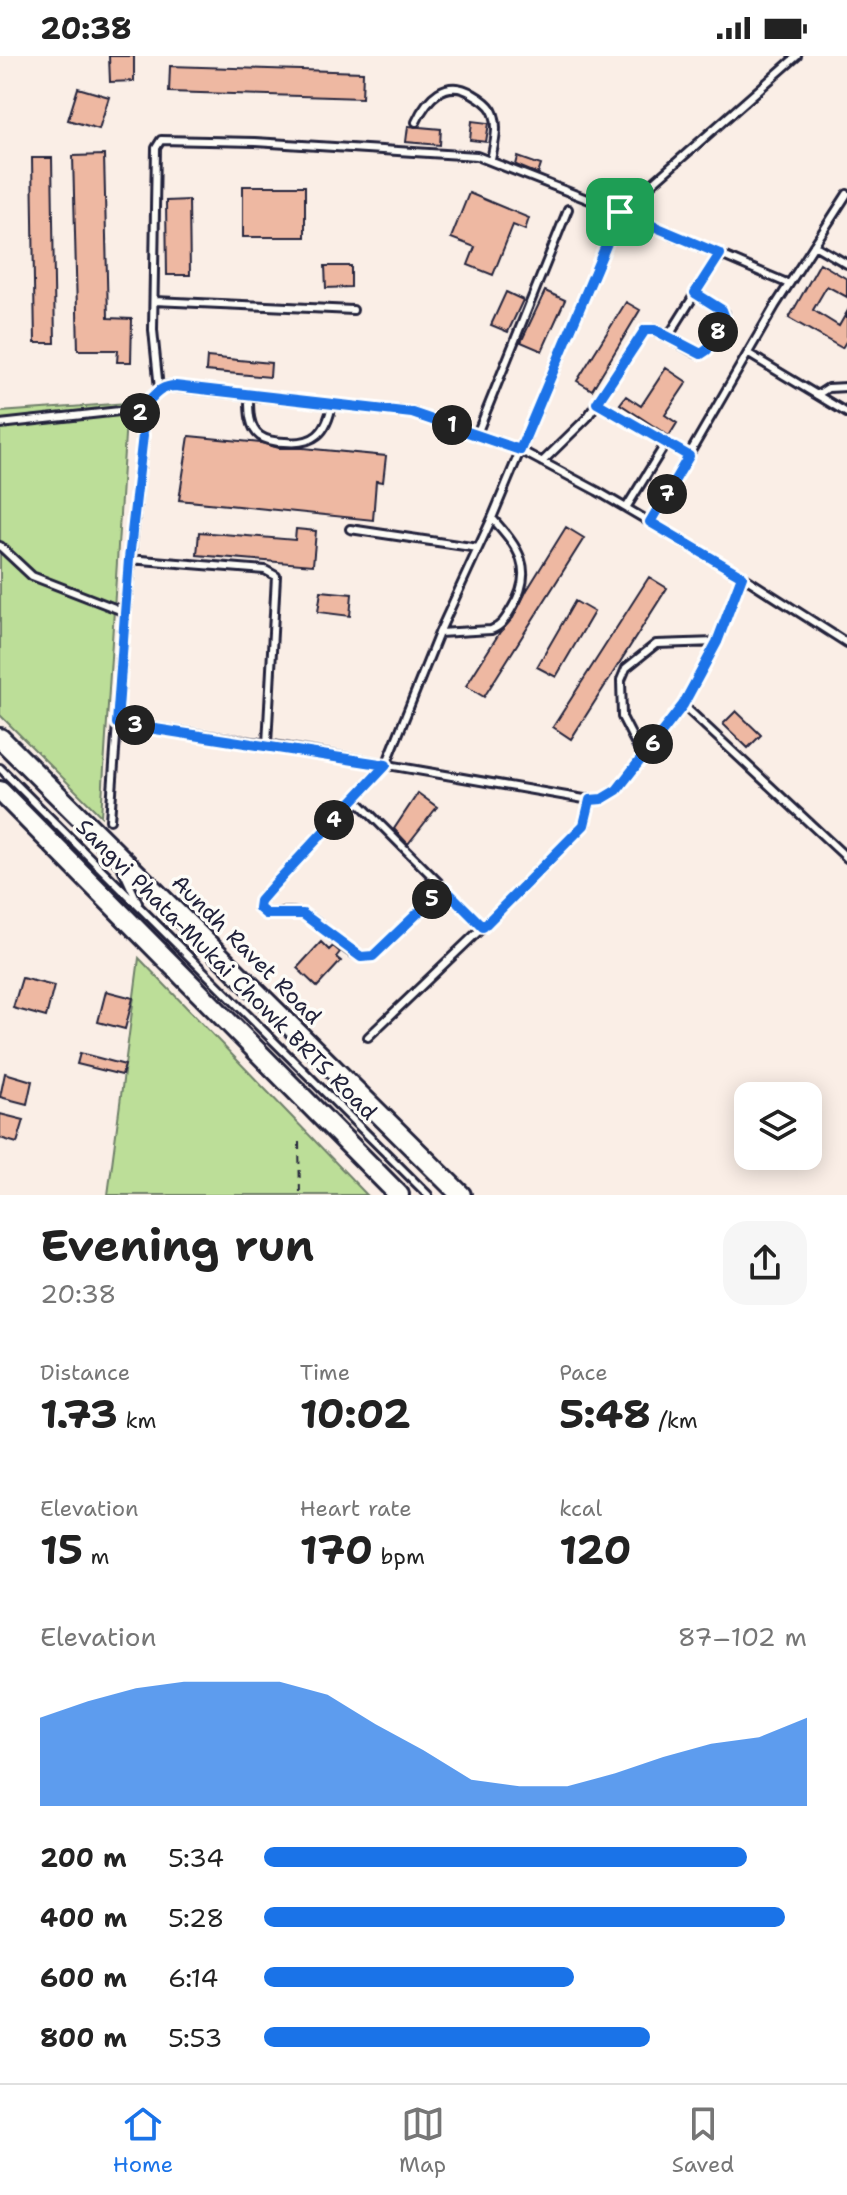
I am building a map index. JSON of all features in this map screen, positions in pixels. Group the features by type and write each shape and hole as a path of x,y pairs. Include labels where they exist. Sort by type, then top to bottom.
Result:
{"main road":[{"name":"Aundh Ravet Road","path":"0,738 461,1195"},
{"path":"0,791 399,1195"}],"lane":[{"path":"783,56 789,64"},
{"path":"444,888 373,956 367,958 355,954 303,914 266,914 260,901 386,765 439,633 492,518 620,212 797,56"},
{"path":"416,122 429,99 440,91 452,86 467,89 484,100 492,111 496,126 491,160"},
{"path":"159,389 153,330 156,148 161,140 270,142 467,155 491,160 789,284"},
{"path":"650,522 789,284 847,194"},
{"path":"477,434 568,209"},
{"path":"814,245 847,264"},
{"path":"668,337 720,254"},
{"path":"542,462 587,418 640,333 650,329 696,353 707,350 724,322 725,313 695,293"},
{"path":"154,301 353,310"},
{"path":"749,354 847,413"},
{"path":"0,424 138,409 159,389 175,386 412,413 520,450 742,576 847,643"},
{"path":"817,395 828,388 847,387"},
{"path":"249,394 250,419 260,436 275,441 303,444 320,434 330,416 332,404"},
{"path":"597,403 689,456"},
{"path":"110,820 129,559 143,435 138,409"},
{"path":"626,508 666,443"},
{"path":"439,633 498,628 516,601 525,568 514,542 492,518"},
{"path":"350,529 478,548"},
{"path":"0,546 32,576 125,612"},
{"path":"129,559 265,570 276,576 267,744"},
{"path":"117,723 267,744 590,800 610,796 683,705 717,642 742,576"},
{"path":"643,758 622,717 621,680 626,668 656,644 717,642"},
{"path":"683,705 845,858"},
{"name":"Sangvi Phata-Mukai Chowk BRTS Road","path":"0,768 428,1195"},
{"path":"354,798 483,927"},
{"path":"368,1037 584,825 590,800"},
{"path":"111,847 142,910"}],"path":[{"path":"299,1142 300,1195"}],"green space":[{"path":"127,403 101,816 0,715 0,412"},
{"path":"139,958 367,1195 108,1195"}],"building":[{"path":"109,56 134,56 134,81 110,82"},
{"path":"170,66 363,72 362,98 169,92"},
{"path":"78,88 109,97 99,129 68,120"},
{"path":"472,121 489,123 486,142 470,140"},
{"path":"408,126 441,129 440,145 406,142"},
{"path":"104,155 108,318 132,319 131,362 117,362 118,350 78,350 73,156"},
{"path":"518,157 541,165 538,174 516,165"},
{"path":"32,158 52,158 55,343 35,343"},
{"path":"243,186 305,186 305,237 243,237"},
{"path":"469,193 529,218 525,230 513,225 493,275 468,265 475,247 451,238"},
{"path":"189,200 190,275 167,275 166,201"},
{"path":"820,263 847,279 847,297 827,286 813,310 839,326 847,312 847,340 842,348 789,318"},
{"path":"325,266 351,266 351,287 326,288"},
{"path":"545,291 565,300 542,351 521,342"},
{"path":"506,292 523,300 508,332 491,325"},
{"path":"626,302 640,310 592,390 577,381"},
{"path":"207,357 271,363 270,377 206,371"},
{"path":"666,368 687,382 665,415 677,423 669,436 620,404 626,396 641,406"},
{"path":"189,436 261,443 279,448 386,456 383,482 376,481 373,520 179,500"},
{"path":"566,527 584,538 484,697 466,686 500,632 513,618"},
{"path":"296,529 316,531 313,565 197,555 199,532 295,540"},
{"path":"649,577 667,588 571,739 553,727"},
{"path":"321,591 352,594 350,616 318,612"},
{"path":"575,601 594,612 556,677 537,667"},
{"path":"736,711 761,735 748,748 723,724"},
{"path":"418,793 437,807 408,844 394,829"},
{"path":"321,942 329,950 333,946 340,952 336,957 341,961 317,987 297,968"},
{"path":"22,978 54,986 46,1017 13,1008"},
{"path":"106,991 133,998 125,1029 98,1022"},
{"path":"80,1053 125,1065 122,1075 77,1064"},
{"path":"5,1073 32,1081 27,1104 0,1097"},
{"path":"0,1114 24,1120 17,1143 0,1138"}],"route":[{"path":"620,212 720,254 695,293 722,310 725,318 707,350 701,354 655,330 640,333 597,403 689,456 650,522 742,576 717,642 683,705 617,790 602,799 590,800 584,825 483,927 444,888 373,956 361,957 303,914 266,914 259,908 260,901 274,885 386,765 117,723 129,559 143,435 138,409 159,389 175,386 412,413 520,450 620,212"}]}
